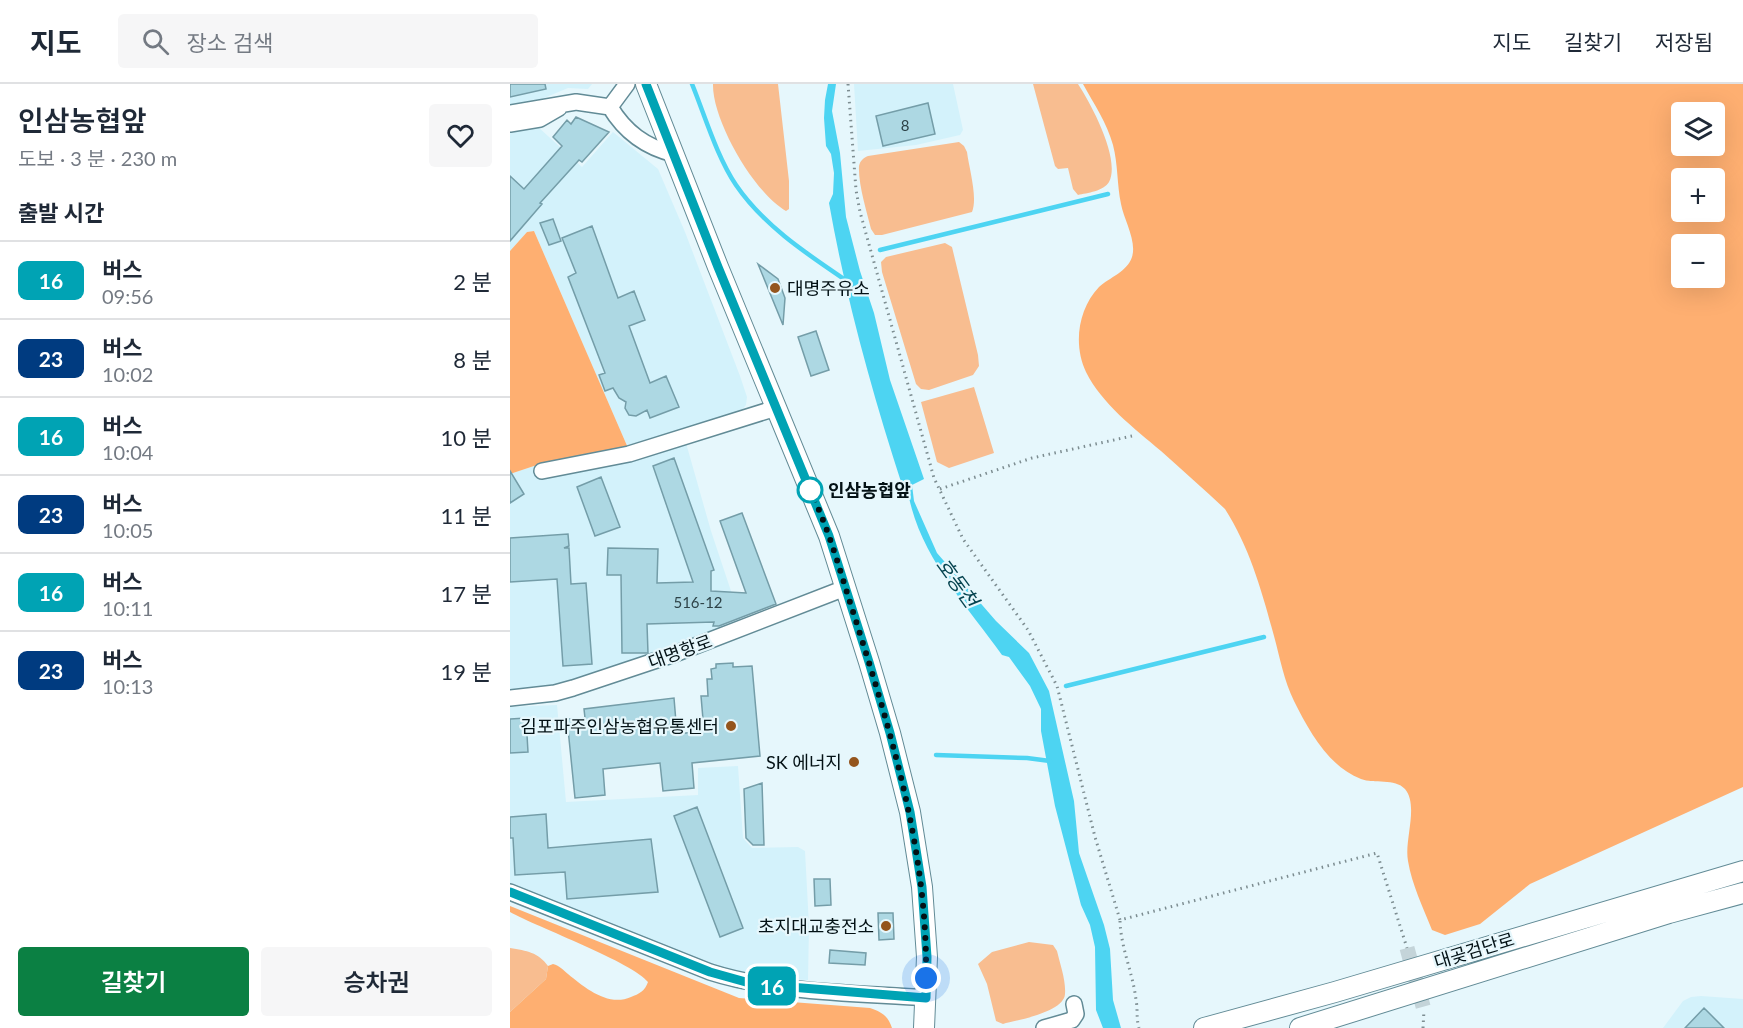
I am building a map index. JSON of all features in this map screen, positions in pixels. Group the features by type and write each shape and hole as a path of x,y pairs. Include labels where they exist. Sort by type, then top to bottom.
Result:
{"main road":[{"path":"646,84 829,536 890,733 910,812 922,887 927,957 924,1028"},
{"name":"대곶검단로","path":"1204,1028 1335,992 1524,934 1743,871"},
{"name":"대곶검단로","path":"1300,1028 1669,913 1743,893"}],"street":[{"path":"610,107 627,84"},
{"path":"510,113 576,102 610,107"},
{"path":"510,124 540,119 564,104"},
{"path":"610,107 618,120 641,142 660,151 674,154"},
{"path":"542,471 629,454 776,408"},
{"name":"대명항로","path":"510,698 555,693 584,684 672,655 845,588"},
{"path":"510,892 710,972 736,980 779,986 926,998"},
{"path":"1044,1028 1072,1020 1076,1014 1074,1004"}],"path":[{"path":"848,84 855,182 860,212 934,478 963,539 1028,630 1057,686 1095,837 1120,920 1120,937 1137,1001 1138,1028"},
{"path":"940,489 1032,458 1132,436"},
{"path":"1120,920 1377,853 1407,948"},
{"path":"1423,1028 1425,1010"}],"shaded area":[{"path":"510,84 592,84 588,89 568,88 532,103 510,109"},
{"path":"713,84 778,84 789,181 789,209 786,211 761,189 737,154 719,116"},
{"path":"854,84 953,84 963,130 960,135 916,145 858,151"},
{"path":"1033,84 1078,84 1097,118 1108,146 1112,172 1109,182 1103,188 1078,195 1073,189 1068,168 1058,169 1055,166"},
{"path":"1083,84 1743,84 1743,787 1530,884 1480,924 1445,935 1432,930 1415,887 1408,861 1411,804 1405,789 1390,782 1361,779 1339,766 1321,747 1306,724 1291,693 1254,571 1242,539 1225,509 1119,415 1101,395 1086,372 1079,339 1082,316 1099,287 1126,267 1133,251 1132,237 1121,204 1113,145 1104,121"},
{"path":"526,116 582,167 613,132 658,169 685,232 740,376 747,397 746,405 741,411 628,448 534,231 527,232 510,251 510,118"},
{"path":"959,142 967,152 974,191 972,212 875,235 871,229 861,189 859,166 862,160 868,156"},
{"path":"534,231 628,448 534,466 510,474 510,251 527,232"},
{"path":"945,243 952,247 979,366 973,375 929,390 921,389 916,384 881,262 886,257"},
{"path":"974,387 994,453 949,468 937,462 921,402"},
{"path":"686,443 711,531 742,624 552,687 510,692 510,474 534,466"},
{"path":"557,705 566,802 698,795 698,768 738,766 743,838 752,848 798,847 805,851 809,926 808,980 762,978 735,973 510,884 510,707"},
{"path":"510,906 739,998 870,1008 884,1015 892,1028 510,1028 510,1012 546,979 548,966 553,964 597,995 614,1000 637,995 648,982 639,974 605,955 510,912"},
{"path":"1029,942 1053,945 1057,951 1065,983 1065,994 1057,1006 1049,1010 1003,1024 996,1021 987,984 978,964 992,952"},
{"path":"510,948 536,955 548,966 546,979 510,1012"},
{"path":"1701,996 1743,999 1743,1028 1663,1028 1683,1001"}],"water":[{"name":"호동천","path":"828,84 836,84 832,111 840,153 846,217 874,313 890,380 924,479 912,485 914,501 937,553 996,621 1029,653 1049,691 1074,801 1079,853 1110,949 1113,1000 1121,1028 1103,1028 1096,1010 1095,947 1090,925 1081,905 1055,806 1041,731 1041,709 1030,686 1009,657 1002,655 931,555 920,533 907,486 902,485 891,450 852,310 829,203 833,194 834,173 831,154 826,146 824,118"}],"building":[{"path":"510,84 545,84 546,89 510,97"},
{"path":"928,103 935,134 883,146 876,116"},
{"path":"576,117 609,132 582,162 579,160 540,203 542,204 510,241 510,176 524,189 562,146 553,137 567,120 571,124"},
{"path":"553,219 561,241 549,245 540,223"},
{"path":"592,226 618,298 634,291 645,320 629,326 650,383 666,376 679,407 650,418 647,410 636,416 629,415 625,408 626,402 619,398 613,388 605,391 599,375 605,373 568,277 576,273 562,238"},
{"name":"대명주유소","path":"758,264 778,279 785,298 783,325"},
{"path":"816,331 829,370 811,376 798,337"},
{"path":"674,458 714,570 711,571 711,591 746,593 720,521 742,513 776,604 719,626 713,626 714,622 647,624 648,653 622,653 621,575 607,575 608,548 658,549 657,583 693,582 653,466"},
{"path":"510,471 524,494 510,503"},
{"path":"601,477 620,527 595,536 577,487"},
{"path":"568,534 569,546 564,548 569,548 571,584 586,583 592,664 563,666 557,579 510,582 510,538"},
{"path":"733,663 733,667 752,666 760,756 692,763 694,788 663,791 660,763 603,769 605,795 575,798 567,719 585,718 584,709 674,698 677,734 704,731 701,696 708,696 707,679 712,679 711,669 716,668 716,664"},
{"path":"526,718 528,752 510,753 510,719"},
{"path":"762,783 764,845 753,845 746,838 744,789"},
{"path":"697,807 743,928 720,937 674,816"},
{"path":"546,814 548,848 651,839 658,892 567,899 565,872 515,875 513,838 510,838 510,817"},
{"path":"814,879 830,879 831,905 815,906"},
{"name":"초지대교충전소","path":"878,913 893,913 894,939 879,940"},
{"path":"830,950 866,953 865,965 829,963"},
{"path":"1704,1008 1724,1028 1685,1028"}],"waterway":[{"path":"692,84 723,162 747,200 787,238 847,281"},
{"path":"880,250 1108,194"},
{"path":"1066,686 1264,637"},
{"path":"936,755 1050,761"}],"tunnel":[{"path":"1407,948 1424,1010"}],"bus line":[{"name":"16","path":"510,892 710,972 736,980 753,984 926,998 927,957 922,887 910,812 869,662 829,536 718,267 646,84"}],"place":[{"name":"대명주유소","path":"775,288"},
{"name":"인삼농협앞","path":"810,490"},
{"name":"김포파주인삼농협유통센터","path":"731,726"},
{"name":"SK 에너지","path":"854,762"},
{"name":"초지대교충전소","path":"886,926"}],"route":[{"path":"810,490 829,536 869,662 910,812 922,887 927,957 926,978"}]}
